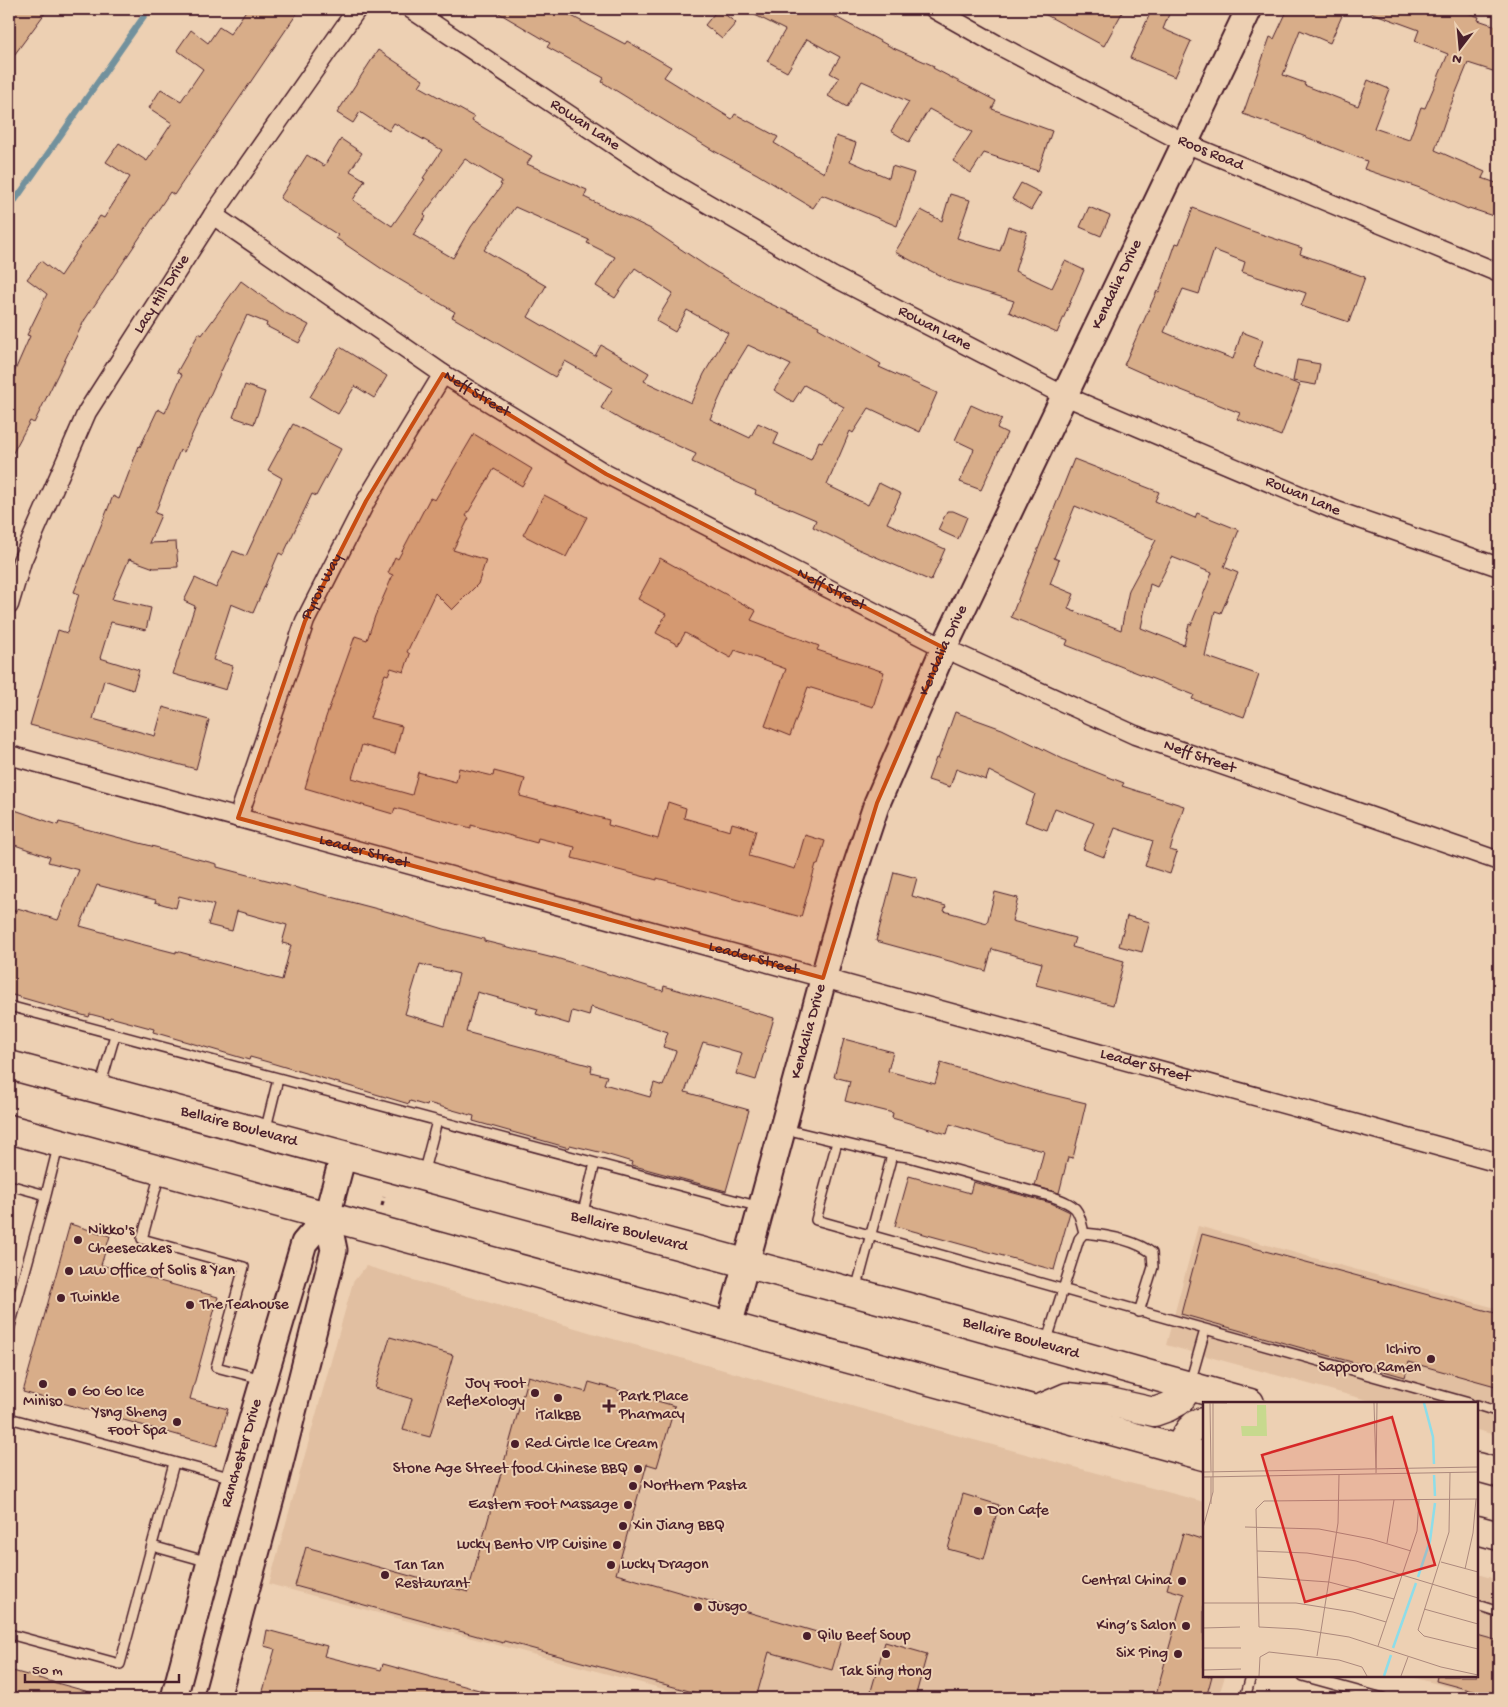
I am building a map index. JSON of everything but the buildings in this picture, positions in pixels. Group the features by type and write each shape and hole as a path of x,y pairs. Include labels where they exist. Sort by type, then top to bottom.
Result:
{"main road":[{"name":"Bellaire Boulevard","path":"9,1065 855,1293 1246,1402"},
{"path":"9,1129 1191,1452 1188,1432 1198,1422 1203,1422"},
{"path":"1037,1410 1067,1397 1105,1401 1154,1412 1168,1407 1179,1400 1189,1386"},
{"path":"1478,1467 1499,1474"},
{"path":"1478,1530 1499,1536"}],"street":[{"name":"Lacy Hill Drive","path":"9,605 22,561 87,412 213,215 357,9"},
{"name":"Rowan Lane","path":"411,9 662,177 832,276 1065,396 1337,511 1499,567"},
{"name":"Roos Road","path":"934,9 996,44 1185,142 1499,273"},
{"name":"Kendalia Drive","path":"729,1326 845,899 877,803 944,648 1249,9"},
{"name":"Neff Street","path":"213,215 442,374 606,474 944,648 1135,735 1499,861"},
{"name":"Pyron Way","path":"238,818 305,621 366,501 442,374"},
{"name":"Leader Street","path":"9,755 1499,1163"},
{"name":"Ranchester Drive","path":"174,1698 210,1562 304,1243 327,1216 343,1156"},
{"name":"Ranchester Drive","path":"217,1698 334,1250 327,1216"},
{"path":"256,1410 289,1421"},
{"path":"210,1562 251,1573"}],"lane":[{"path":"9,1006 761,1208"},
{"path":"99,1089 115,1035"},
{"path":"264,1134 278,1078"},
{"path":"422,1177 437,1121"},
{"path":"783,1128 892,1155 910,1157 1053,1197 1072,1204 1080,1214 1084,1233"},
{"path":"837,1142 816,1220 1465,1402"},
{"path":"9,1327 59,1143"},
{"path":"855,1293 892,1155"},
{"path":"581,1220 594,1163"},
{"path":"161,1170 142,1239 244,1267 216,1367 264,1380"},
{"path":"9,1185 46,1195"},
{"path":"1045,1345 1079,1239 1084,1233"},
{"path":"1084,1233 1102,1235 1144,1246 1152,1253 1153,1267 1139,1312"},
{"path":"1189,1386 1205,1330"},
{"path":"1478,1405 1499,1412"},
{"path":"9,1418 235,1479"},
{"path":"9,1634 120,1664 174,1463"},
{"path":"152,1546 210,1562"},
{"path":"1478,1606 1499,1612"},
{"path":"1244,1698 1251,1677"},
{"path":"1307,1677 1383,1698"}],"path":[{"path":"382,1208 384,1197"}],"highlighted area":[{"path":"443,374 606,474 944,648 877,803 823,978 238,818 305,621 366,501"}],"shaded area":[{"path":"1198,1226 1499,1309 1499,1436 1478,1430 1478,1402 1374,1402 1166,1345"},
{"path":"366,1266 599,1335 937,1430 1203,1502 1203,1677 1225,1677 1218,1698 698,1698 269,1584 353,1282"},
{"path":"1478,1574 1499,1580 1499,1698 1490,1698 1412,1677 1478,1677"}],"waterway":[{"path":"9,209 149,9"}],"place":[{"name":"Nikko's Cheesecakes","path":"78,1240"},
{"name":"Law Office of Solis & Yan","path":"69,1271"},
{"name":"Twinkle","path":"61,1298"},
{"name":"The Teahouse","path":"190,1305"},
{"name":"Ichiro Sapporo Ramen","path":"1431,1359"},
{"name":"Miniso","path":"43,1384"},
{"name":"Go Go Ice","path":"72,1392"},
{"name":"Joy Foot Reflexology","path":"535,1393"},
{"name":"iTalkBB","path":"558,1398"},
{"name":"Park Place Pharmacy","path":"609,1406"},
{"name":"Ysng Sheng Foot Spa","path":"177,1422"},
{"name":"Red Circle Ice Cream","path":"515,1444"},
{"name":"Stone Age Street food Chinese BBQ","path":"638,1469"},
{"name":"Northern Pasta","path":"633,1486"},
{"name":"Eastern Foot Massage","path":"628,1505"},
{"name":"Don Cafe","path":"978,1511"},
{"name":"Xin Jiang BBQ","path":"623,1526"},
{"name":"Lucky Bento VIP Cuisine","path":"617,1545"},
{"name":"Lucky Dragon","path":"611,1565"},
{"name":"Tan Tan Restaurant","path":"385,1575"},
{"name":"Central China","path":"1182,1581"},
{"name":"Jusgo","path":"698,1607"},
{"name":"King’s Salon","path":"1186,1626"},
{"name":"Qilu Beef Soup","path":"807,1636"},
{"name":"Tak Sing Hong","path":"886,1654"},
{"name":"Six Ping","path":"1178,1654"}]}
